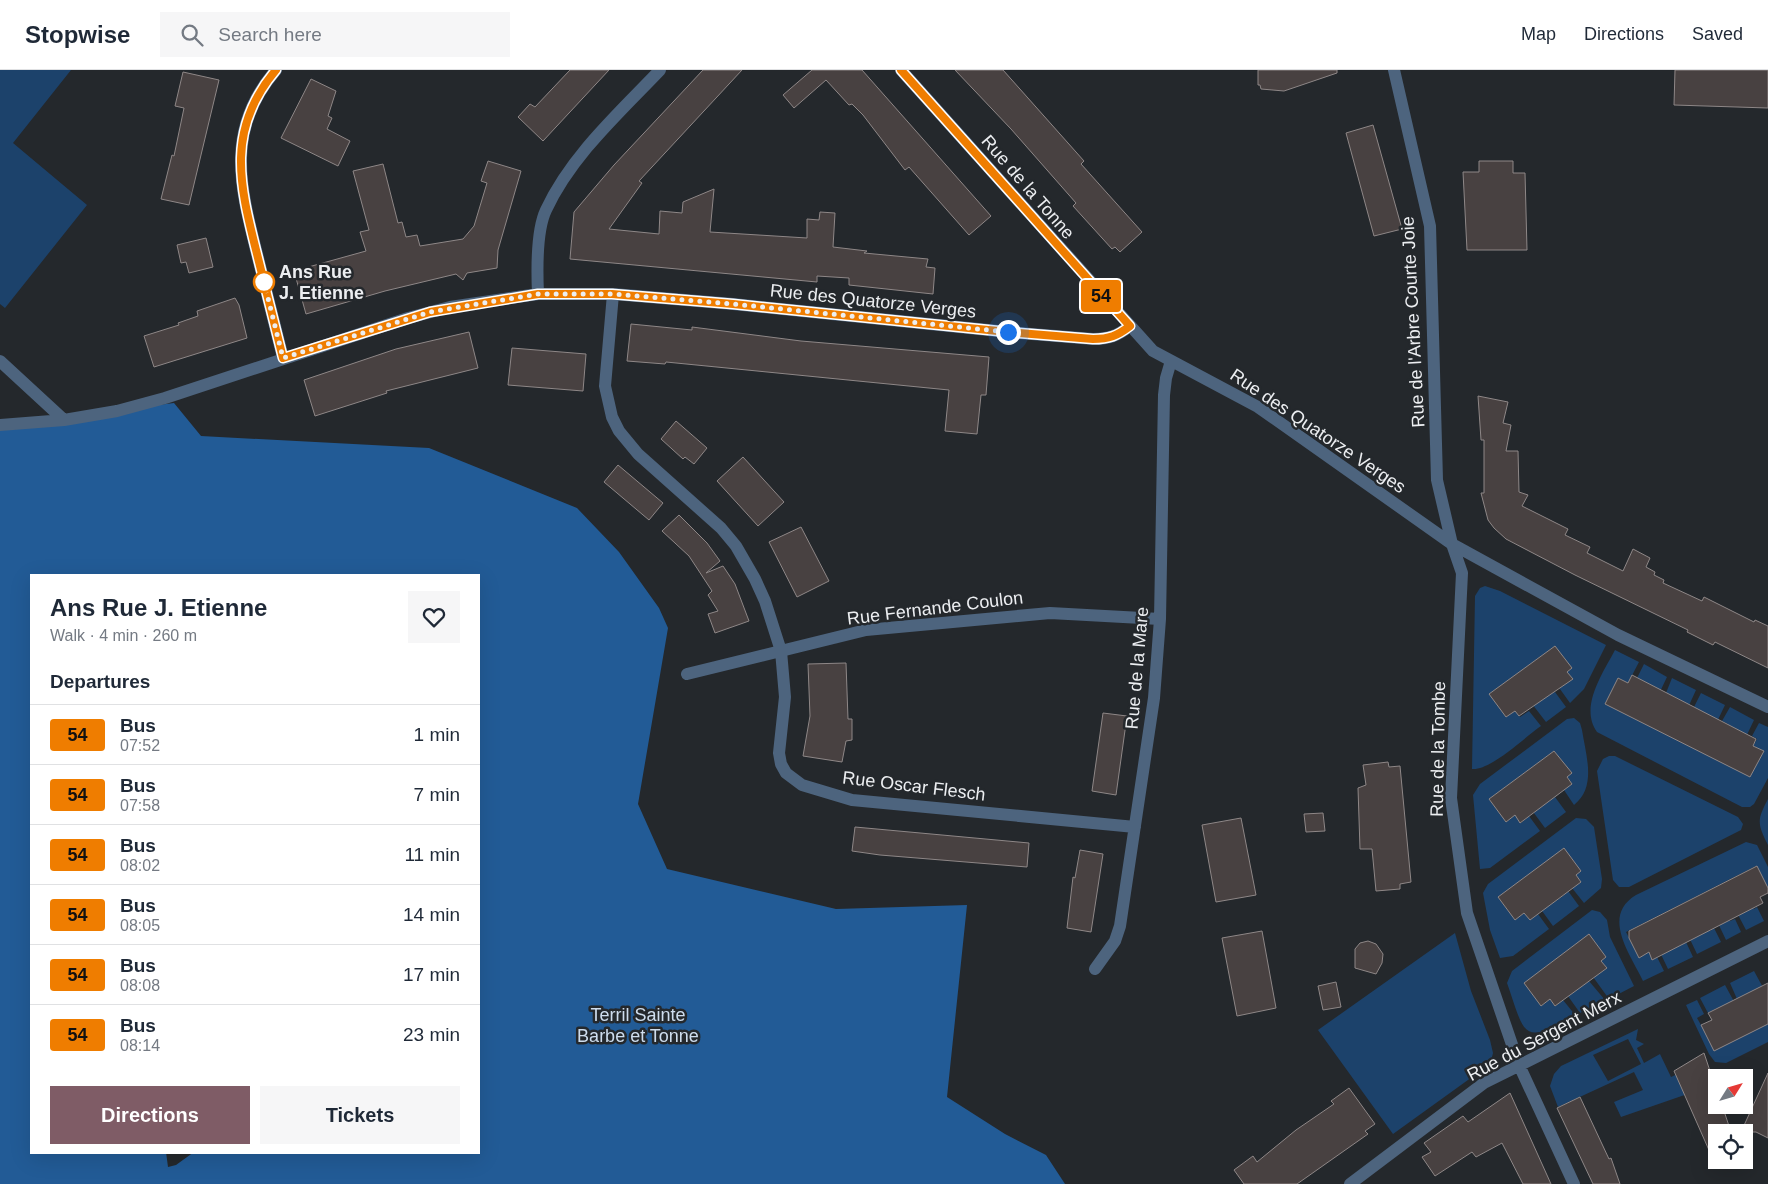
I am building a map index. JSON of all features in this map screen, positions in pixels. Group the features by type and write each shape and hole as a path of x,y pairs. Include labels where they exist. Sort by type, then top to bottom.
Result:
{"street":[{"path":"276,70 262,88 247,118 240,150 240,167 244,199 283,358"},
{"path":"538,294 537,262 545,211 574,163 660,70"},
{"name":"Rue de la Tonne","path":"901,70 1130,326"},
{"name":"Rue de l'Arbre Courte Joie","path":"1394,70 1430,226 1437,480 1452,544"},
{"name":"Rue des Quatorze Verges","path":"0,425 64,420 117,411 164,398 430,312 538,294 612,294 1093,339 1113,337 1130,326 1153,351 1258,408 1452,544 1618,635 1768,707"},
{"name":"Rue Oscar Flesch","path":"612,294 605,386 612,417 619,431 638,454 703,510 736,546 765,601 780,651 785,696 779,753 780,764 793,781 852,800 1135,828"},
{"path":"0,361 64,420"},
{"name":"Rue de la Mare","path":"1095,969 1115,941 1120,926 1154,698 1160,619 1164,395 1166,378 1171,362"},
{"name":"Rue de la Tombe","path":"1452,544 1462,573 1451,798 1462,892 1480,955 1519,1066 1574,1184"},
{"name":"Rue Fernande Coulon","path":"687,674 866,630 1050,612 1160,619"},
{"name":"Rue du Sergent Merx","path":"1350,1184 1484,1083 1768,941"}],"shaded area":[{"path":"0,70 71,70 13,143 87,205 5,308 0,304"},
{"path":"1485,586 1500,591 1606,645 1584,689 1570,703 1555,682 1564,685 1572,679 1567,672 1572,668 1555,646 1490,694 1506,717 1515,711 1520,717 1529,711 1541,726 1498,759 1488,765 1472,769 1475,596 1480,588"},
{"path":"1615,650 1639,662 1628,683 1618,678 1605,704 1750,776 1763,751 1753,746 1757,739 1752,736 1759,723 1768,727 1768,778 1754,804 1750,807 1742,807 1597,732 1592,722 1592,701 1599,679"},
{"path":"1644,664 1667,677 1657,698 1637,678"},
{"path":"1672,678 1696,690 1686,712 1666,693"},
{"path":"1555,692 1566,707 1546,722 1529,700"},
{"path":"1701,693 1725,705 1715,726 1694,707"},
{"path":"1730,707 1754,720 1744,741 1724,731 1728,724 1722,721"},
{"path":"1574,718 1580,723 1582,730 1588,770 1586,789 1581,798 1574,805 1564,790 1572,784 1567,777 1571,773 1554,751 1489,799 1506,822 1515,815 1521,823 1529,816 1540,831 1490,868 1480,869 1473,795 1480,784 1567,719"},
{"path":"1615,756 1738,817 1743,824 1741,830 1629,887 1619,887 1613,880 1597,771 1603,759"},
{"path":"1555,797 1566,812 1545,828 1528,805 1547,803"},
{"path":"1768,799 1768,845 1760,826 1760,817"},
{"path":"1576,818 1586,819 1594,827 1602,879 1601,888 1584,903 1572,888 1581,882 1576,875 1498,897 1515,920 1524,913 1530,920 1538,914 1549,929 1513,956 1500,958 1490,930 1483,893 1488,884"},
{"path":"1746,842 1757,845 1768,867 1768,888 1756,866 1626,932 1639,957 1649,952 1652,960 1657,957 1664,971 1643,981 1621,936 1620,914 1626,904 1636,895"},
{"path":"1563,884 1579,906 1553,926 1537,904 1556,901 1564,895 1559,888"},
{"path":"1751,902 1754,909 1757,907 1764,921 1746,930 1735,909"},
{"path":"1592,910 1600,912 1607,920 1610,937 1634,986 1609,999 1588,970 1607,968 1601,961 1606,957 1589,935 1525,983 1541,1006 1550,999 1555,1006 1563,1000 1576,1016 1545,1031 1535,1033 1528,1031 1518,1015 1507,983 1512,971"},
{"path":"1726,914 1730,921 1735,919 1741,932 1726,940 1716,919"},
{"path":"1706,923 1710,931 1714,928 1721,942 1697,954 1687,933"},
{"path":"1455,933 1471,991 1490,1040 1493,1053 1491,1061 1486,1067 1393,1134 1318,1030"},
{"path":"1686,942 1693,957 1668,969 1658,948"},
{"path":"1754,971 1766,993 1746,994 1737,999 1730,983"},
{"path":"1589,981 1605,1000 1580,1013 1563,989"},
{"path":"1725,985 1737,1007 1720,1016 1717,1008 1708,1013 1700,998"},
{"path":"1697,1000 1704,1014 1697,1018 1701,1025 1768,1024 1768,1042 1726,1063 1715,1062 1709,1054 1686,1005"},
{"path":"1638,1029 1636,1040 1644,1044 1637,1048 1644,1063 1660,1054 1671,1077 1691,1068 1699,1090 1621,1117 1614,1102 1643,1090 1634,1072 1558,1107 1550,1086 1554,1074 1561,1066","holes":["1628,1039 1641,1064 1608,1081 1593,1055"]}],"green space":[{"name":"Terril Sainte Barbe et Tonne","path":"174,403 201,436 429,448 577,508 619,552 659,608 668,628 638,804 667,869 836,909 967,905 947,1097 1005,1134 1046,1155 1065,1184 0,1184 0,425"}],"building":[{"path":"570,70 609,70 543,141 518,117 530,104 535,107"},
{"path":"703,70 742,70 639,181 642,183 609,229 659,234 660,211 682,213 683,202 714,189 710,232 807,238 807,219 819,220 820,212 835,213 833,247 867,251 864,253 928,259 926,267 935,268 933,294 849,285 849,278 817,276 817,282 570,259 574,212 614,165"},
{"path":"812,70 862,70 991,216 969,235 909,167 905,170 863,115 852,104 849,105 826,80 794,108 783,95"},
{"path":"955,70 1003,70 1084,161 1081,164 1142,232 1120,252 1115,247 1112,249 1073,206 1076,203 1011,129"},
{"path":"1258,70 1337,70 1337,73 1284,91 1261,89 1260,85 1258,85"},
{"path":"1675,70 1768,70 1768,108 1674,105"},
{"path":"183,72 219,80 189,205 161,199 172,155 174,156 184,108 175,106"},
{"path":"311,79 336,91 328,116 332,118 327,129 350,141 338,166 281,138"},
{"path":"1373,125 1402,229 1374,236 1346,133"},
{"path":"488,161 521,171 498,250 497,268 467,273 463,280 456,274 385,291 306,314 294,271 366,251 360,232 369,230 353,171 383,164 398,223 402,222 406,237 417,235 420,246 463,239 474,226 487,183 481,181"},
{"path":"1479,161 1513,161 1513,173 1525,173 1527,250 1467,250 1463,172 1479,172"},
{"path":"206,238 213,267 189,273 186,262 181,263 177,245"},
{"path":"235,298 239,305 247,338 154,367 144,336 179,325 178,323 198,316 197,311"},
{"path":"631,324 692,330 692,327 801,341 989,357 986,395 981,395 977,434 945,431 949,390 666,362 665,364 627,361"},
{"path":"469,332 478,368 386,391 387,393 315,416 304,380 396,349"},
{"path":"512,348 586,354 583,391 508,385"},
{"path":"1478,396 1508,402 1503,423 1511,425 1506,451 1518,451 1519,492 1528,495 1522,506 1568,529 1565,535 1590,547 1587,553 1623,571 1633,549 1650,558 1646,567 1655,572 1654,575 1664,580 1663,583 1702,601 1704,597 1754,622 1755,620 1768,626 1768,668 1715,642 1713,645 1687,632 1688,630 1575,575 1506,539 1494,528 1488,520 1481,493 1484,493 1484,440 1481,440"},
{"path":"676,421 707,448 694,464 685,457 683,459 661,439"},
{"path":"743,457 784,502 758,526 717,481"},
{"path":"618,465 663,503 649,520 604,482"},
{"path":"679,515 707,543 720,561 706,573 723,566 735,584 749,621 715,633 708,614 718,611 708,595 712,591 689,556 662,531"},
{"path":"801,527 829,581 797,597 769,542"},
{"path":"1555,646 1572,668 1567,672 1573,679 1519,716 1515,711 1506,717 1489,694"},
{"path":"846,663 848,719 852,719 852,740 846,741 842,762 803,756 810,716 808,664"},
{"path":"1632,675 1756,739 1753,746 1764,751 1750,777 1605,704 1618,678 1628,683"},
{"path":"1103,713 1127,716 1116,795 1092,791"},
{"path":"1554,751 1572,773 1567,777 1572,784 1520,823 1515,815 1506,822 1489,799"},
{"path":"1388,762 1389,767 1400,766 1411,882 1400,884 1400,889 1376,891 1372,849 1360,849 1358,788 1366,785 1363,765"},
{"path":"1323,813 1325,831 1306,832 1304,814"},
{"path":"1241,818 1256,895 1216,902 1202,825"},
{"path":"855,827 1029,843 1027,867 852,851"},
{"path":"1564,848 1581,871 1576,875 1581,882 1530,920 1524,913 1515,920 1498,897"},
{"path":"1080,850 1103,854 1091,932 1067,928 1073,877 1075,878"},
{"path":"1757,866 1768,888 1768,893 1760,897 1763,903 1652,960 1649,952 1639,958 1629,938 1629,931"},
{"path":"1262,931 1276,1008 1237,1016 1222,938"},
{"path":"1589,934 1606,957 1601,961 1607,968 1555,1006 1550,999 1541,1006 1524,983"},
{"path":"1368,941 1376,944 1383,954 1382,963 1376,974 1355,968 1355,949 1360,943"},
{"path":"1336,982 1341,1007 1323,1010 1318,986"},
{"path":"1768,983 1768,1024 1714,1051 1701,1025 1712,1020 1708,1013"},
{"path":"1704,1053 1709,1069 1708,1114 1725,1114 1728,1124 1708,1124 1708,1148 1674,1071"},
{"path":"1768,1073 1768,1138 1753,1132 1753,1124 1745,1124 1749,1114 1753,1114 1753,1106"},
{"path":"1349,1088 1375,1124 1365,1131 1368,1134 1297,1184 1244,1184 1234,1170 1253,1156 1257,1162 1296,1130 1334,1104 1331,1101"},
{"path":"1510,1093 1551,1184 1523,1184 1502,1143 1476,1157 1472,1152 1435,1176 1422,1157 1431,1152 1424,1143 1463,1116 1468,1122"},
{"path":"1580,1097 1609,1159 1611,1158 1620,1184 1593,1184 1557,1108"}],"bus line":[{"name":"54","path":"276,70 262,88 247,118 240,150 240,167 244,199 283,358 430,312 450,307 538,294 612,294 1093,339 1107,339 1119,335 1130,326 1102,298 901,70"}],"place":[{"name":"Ans Rue J. Etienne","path":"264,282"}],"route":[{"path":"264,282 283,358 430,312 450,307 538,294 612,294 733,304 1008,332"}]}
